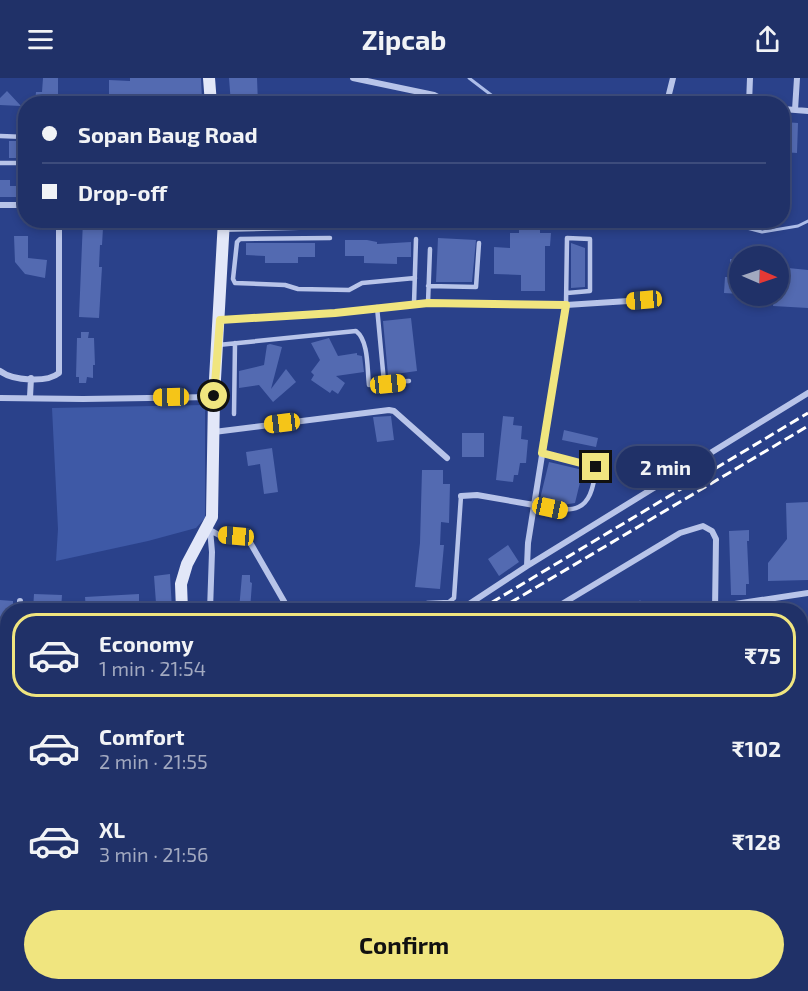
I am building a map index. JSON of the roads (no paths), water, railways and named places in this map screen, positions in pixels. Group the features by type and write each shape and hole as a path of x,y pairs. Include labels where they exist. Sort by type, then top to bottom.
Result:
{"street":[{"path":"209,78 211,96"},
{"path":"353,78 436,96"},
{"path":"670,96 673,78"},
{"path":"749,96 750,78"},
{"path":"795,110 797,78"},
{"path":"790,110 808,111"},
{"path":"0,205 18,205"},
{"path":"0,371 6,376 31,378 54,378 59,373 61,367 59,228"},
{"path":"210,603 209,528 212,517 214,396 225,228"},
{"path":"220,320 335,313 428,303 566,305 644,300"},
{"path":"527,566 528,543 566,305"},
{"path":"30,397 31,378"},
{"path":"471,603 808,393"},
{"path":"0,398 214,396"},
{"path":"214,432 389,410 394,411 447,458"},
{"path":"460,496 477,495 534,505"},
{"path":"564,603 680,533 703,526 712,531 716,539 715,603"},
{"path":"182,603 181,584 187,564 209,528"},
{"path":"209,528 219,535 247,537 285,603"},
{"path":"750,603 808,593"}],"lane":[{"path":"0,136 18,137"},
{"path":"0,163 18,163"},
{"path":"330,238 240,238 237,242 232,279 235,283 285,285 298,289 349,290 362,283 415,278"},
{"path":"566,305 567,238 590,239 590,291 567,293"},
{"path":"414,304 416,239"},
{"path":"428,286 476,287 479,243"},
{"path":"428,303 430,249"},
{"path":"377,307 384,382 408,381"},
{"path":"218,345 356,331 361,335 365,347 369,385"},
{"path":"234,414 235,343"},
{"path":"534,505 566,512 577,508 586,501 595,479 596,467 542,453"},
{"path":"427,603 449,602 454,598 460,496"}],"waterway":[{"path":"469,78 493,96"},
{"path":"790,227 808,221"},
{"path":"747,228 762,232 786,228"}],"railway":[{"path":"491,603 808,413"},
{"path":"510,603 808,426"}]}
